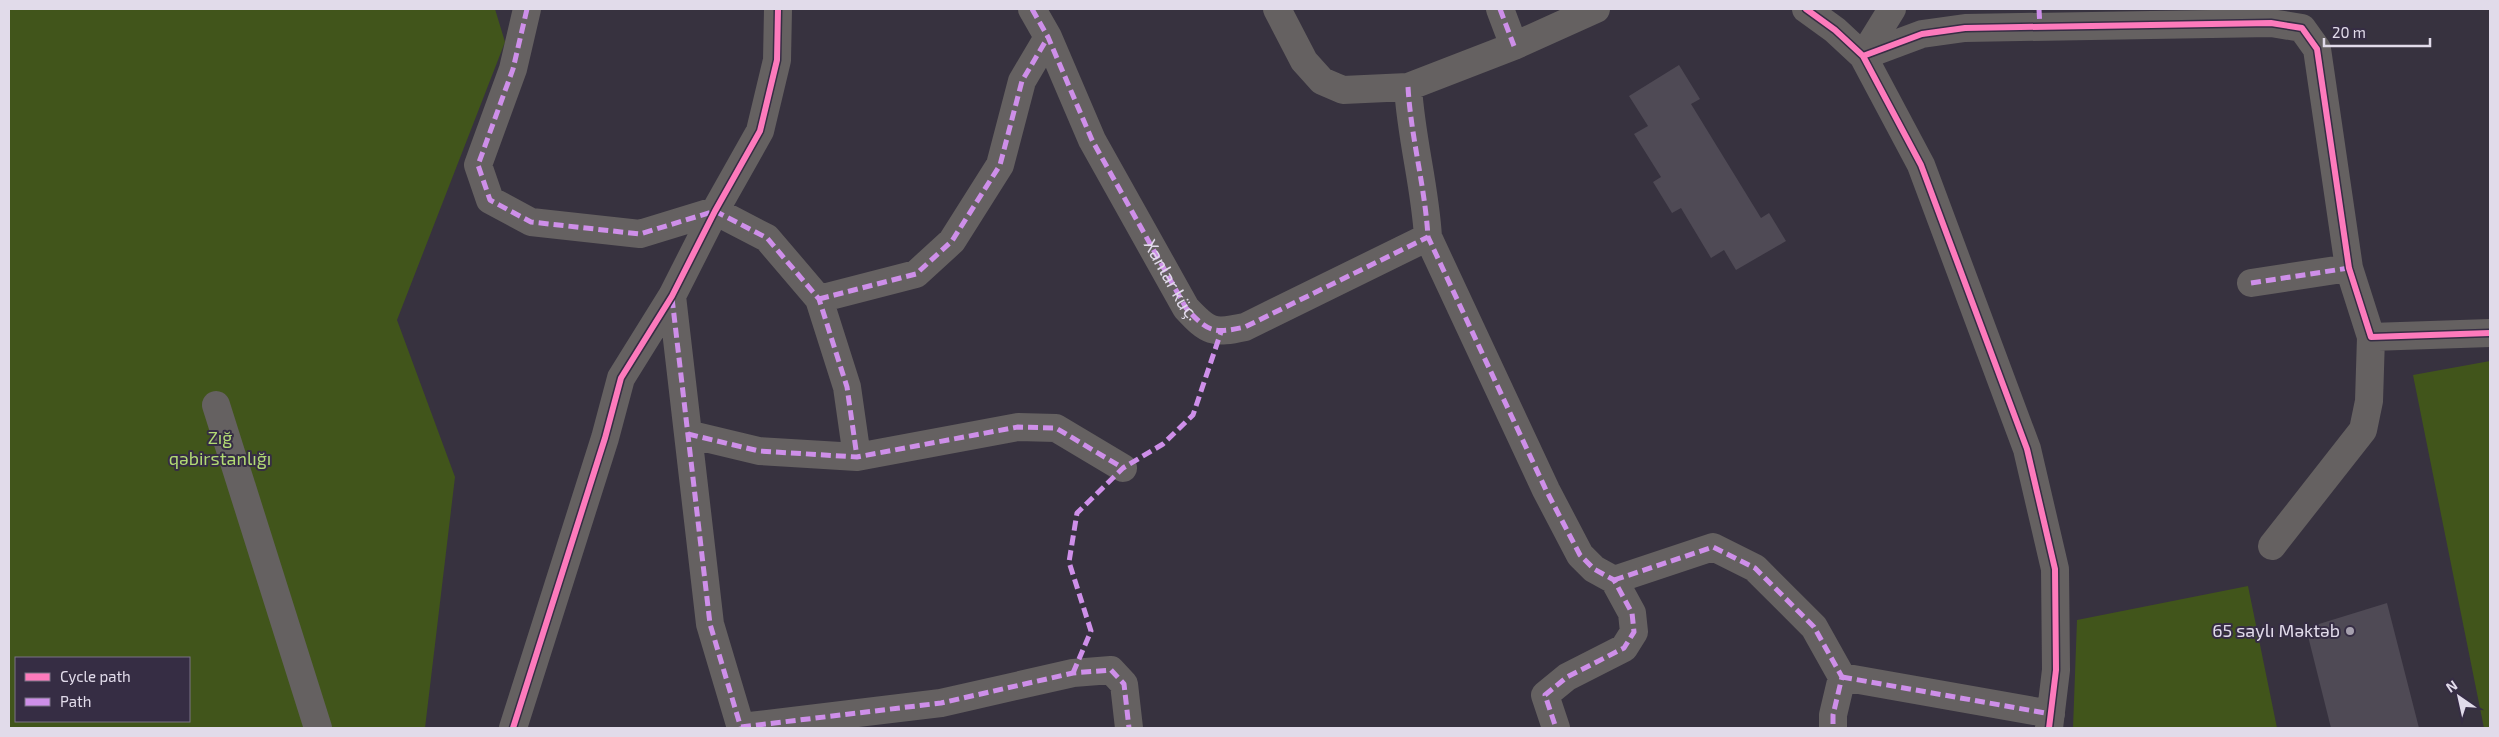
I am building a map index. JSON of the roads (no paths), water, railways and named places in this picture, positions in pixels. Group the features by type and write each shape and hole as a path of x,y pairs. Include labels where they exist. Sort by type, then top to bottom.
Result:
{"street":[{"path":"527,9 513,69 478,165 490,200 531,222 640,234 714,211 767,238 819,299 847,387 857,457"},
{"path":"513,728 605,438 621,378 672,296 714,211 760,131 777,60 778,9"},
{"name":"Xanlar küç.","path":"1032,9 1048,37 1092,140 1186,308 1200,324 1221,332 1245,327 1428,237"},
{"path":"1276,9 1304,61 1322,81 1343,90 1408,87 1514,46 1596,9"},
{"path":"1500,9 1514,46"},
{"path":"1806,9 1835,30 1863,56 1921,165 2027,449 2056,570 2056,670 2050,721 1842,677"},
{"path":"1863,56 1892,9"},
{"path":"1863,56 1922,34 2040,18 2271,22 2302,28 2317,49 2349,268 2371,338 2369,401 2363,430 2272,546"},
{"path":"819,299 916,274 952,241 1000,165 1022,81 1048,37"},
{"path":"1408,87 1411,127 1426,201 1428,237 1546,490 1580,555 1594,569 1614,580 1632,613 1634,632 1624,648 1567,677 1545,695 1556,728"},
{"path":"2251,283 2349,268"},
{"path":"672,296 710,624 741,727 941,703 1073,673 1112,670 1124,684 1129,728"},
{"path":"2371,338 2490,333"},
{"path":"216,405 318,728"},
{"path":"688,434 759,451 857,457 1018,427 1056,428 1123,468"},
{"path":"1614,580 1714,547 1755,568 1814,627 1842,677 1833,716 1833,728"}],"place":[{"name":"65 saylı Məktəb","path":"2350,631"}],"park label":[{"name":"Zığ qəbirstanlığı","path":"220,448"}]}
